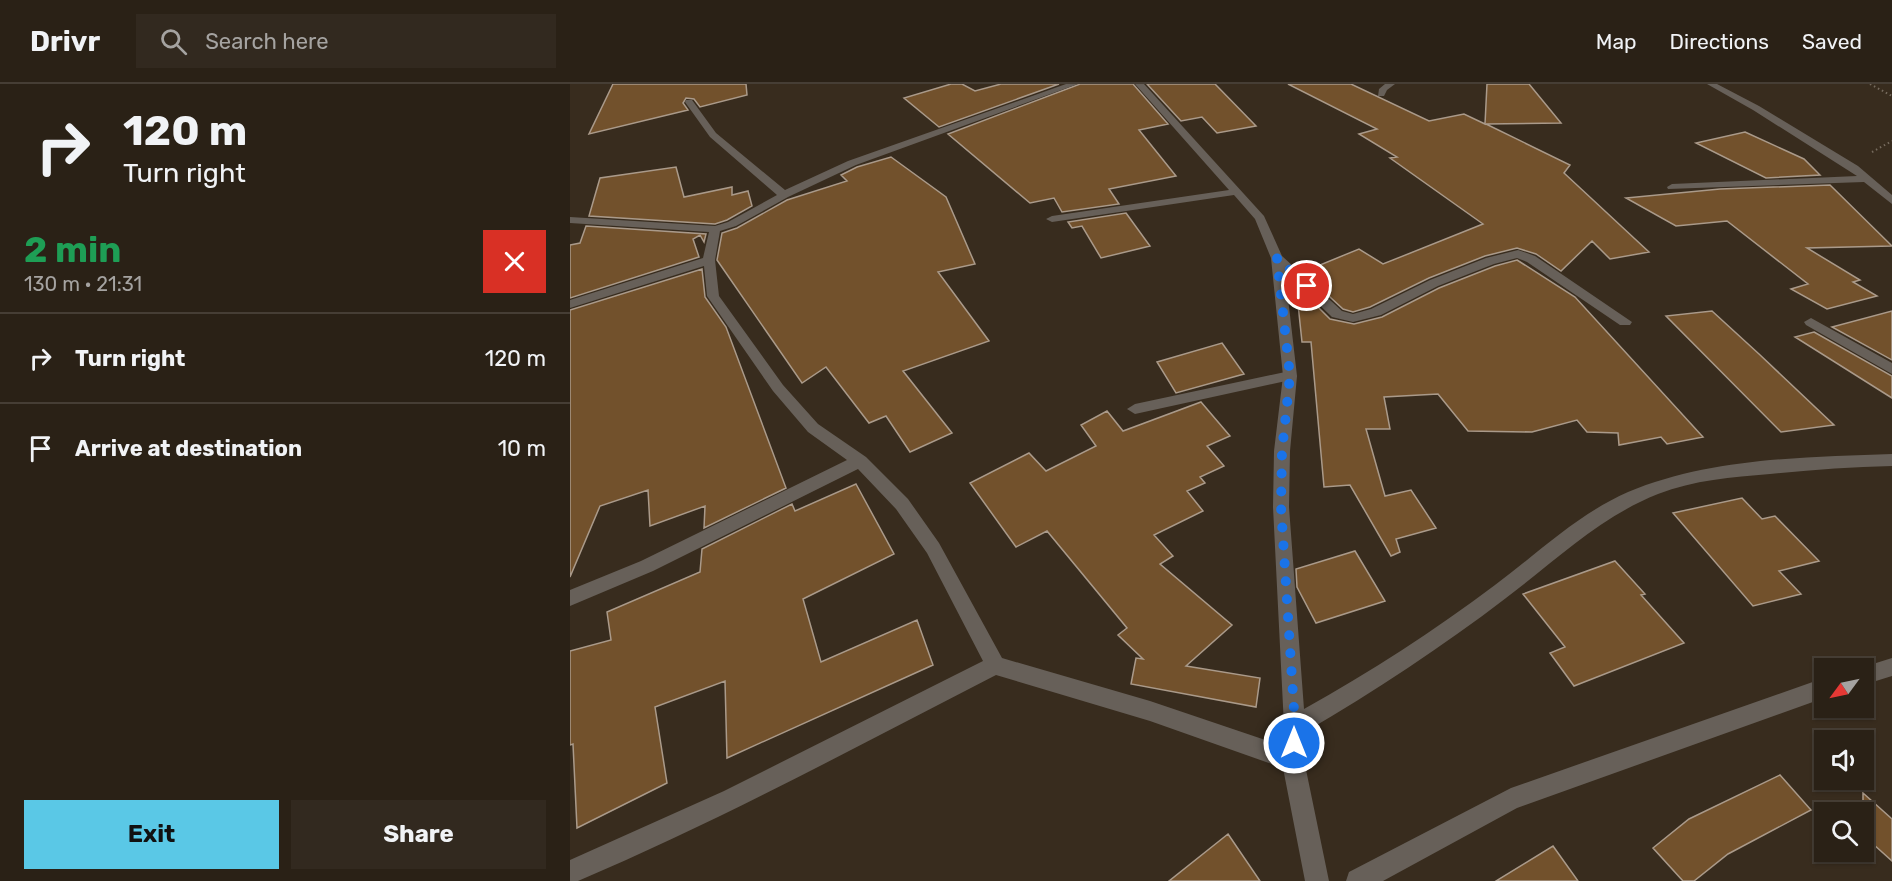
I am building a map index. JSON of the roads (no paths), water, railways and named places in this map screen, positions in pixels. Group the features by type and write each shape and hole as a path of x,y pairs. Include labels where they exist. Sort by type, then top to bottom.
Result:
{"street":[{"path":"570,220 715,229 732,224 784,195 852,163 1074,84"},
{"path":"1139,84 1260,219 1277,258 1290,376 1282,451 1281,507 1295,726 1293,760 1317,881"},
{"path":"1381,94 1383,89 1391,84"},
{"path":"1711,84 1756,108 1854,168 1892,201"},
{"path":"690,102 713,135 784,195"},
{"path":"1672,187 1868,179"},
{"path":"1879,190 1892,189"},
{"path":"1052,219 1236,192"},
{"path":"715,229 709,260 713,296 778,388 813,428 860,461 902,504 933,548 995,665"},
{"path":"1277,258 1337,314 1353,318 1376,312 1434,283 1471,268 1518,254 1531,258 1625,322"},
{"path":"570,304 709,260"},
{"path":"1811,322 1892,369"},
{"path":"1135,409 1290,376"},
{"path":"1295,726 1348,696 1449,630 1543,561 1579,529 1620,504 1652,489 1688,478 1738,471 1849,461 1892,460"},
{"path":"570,598 647,566 860,461"},
{"path":"570,872 633,846 783,773 995,665 1150,711 1293,760"},
{"path":"1874,673 1892,667"},
{"path":"1358,881 1511,799 1814,691"}]}
